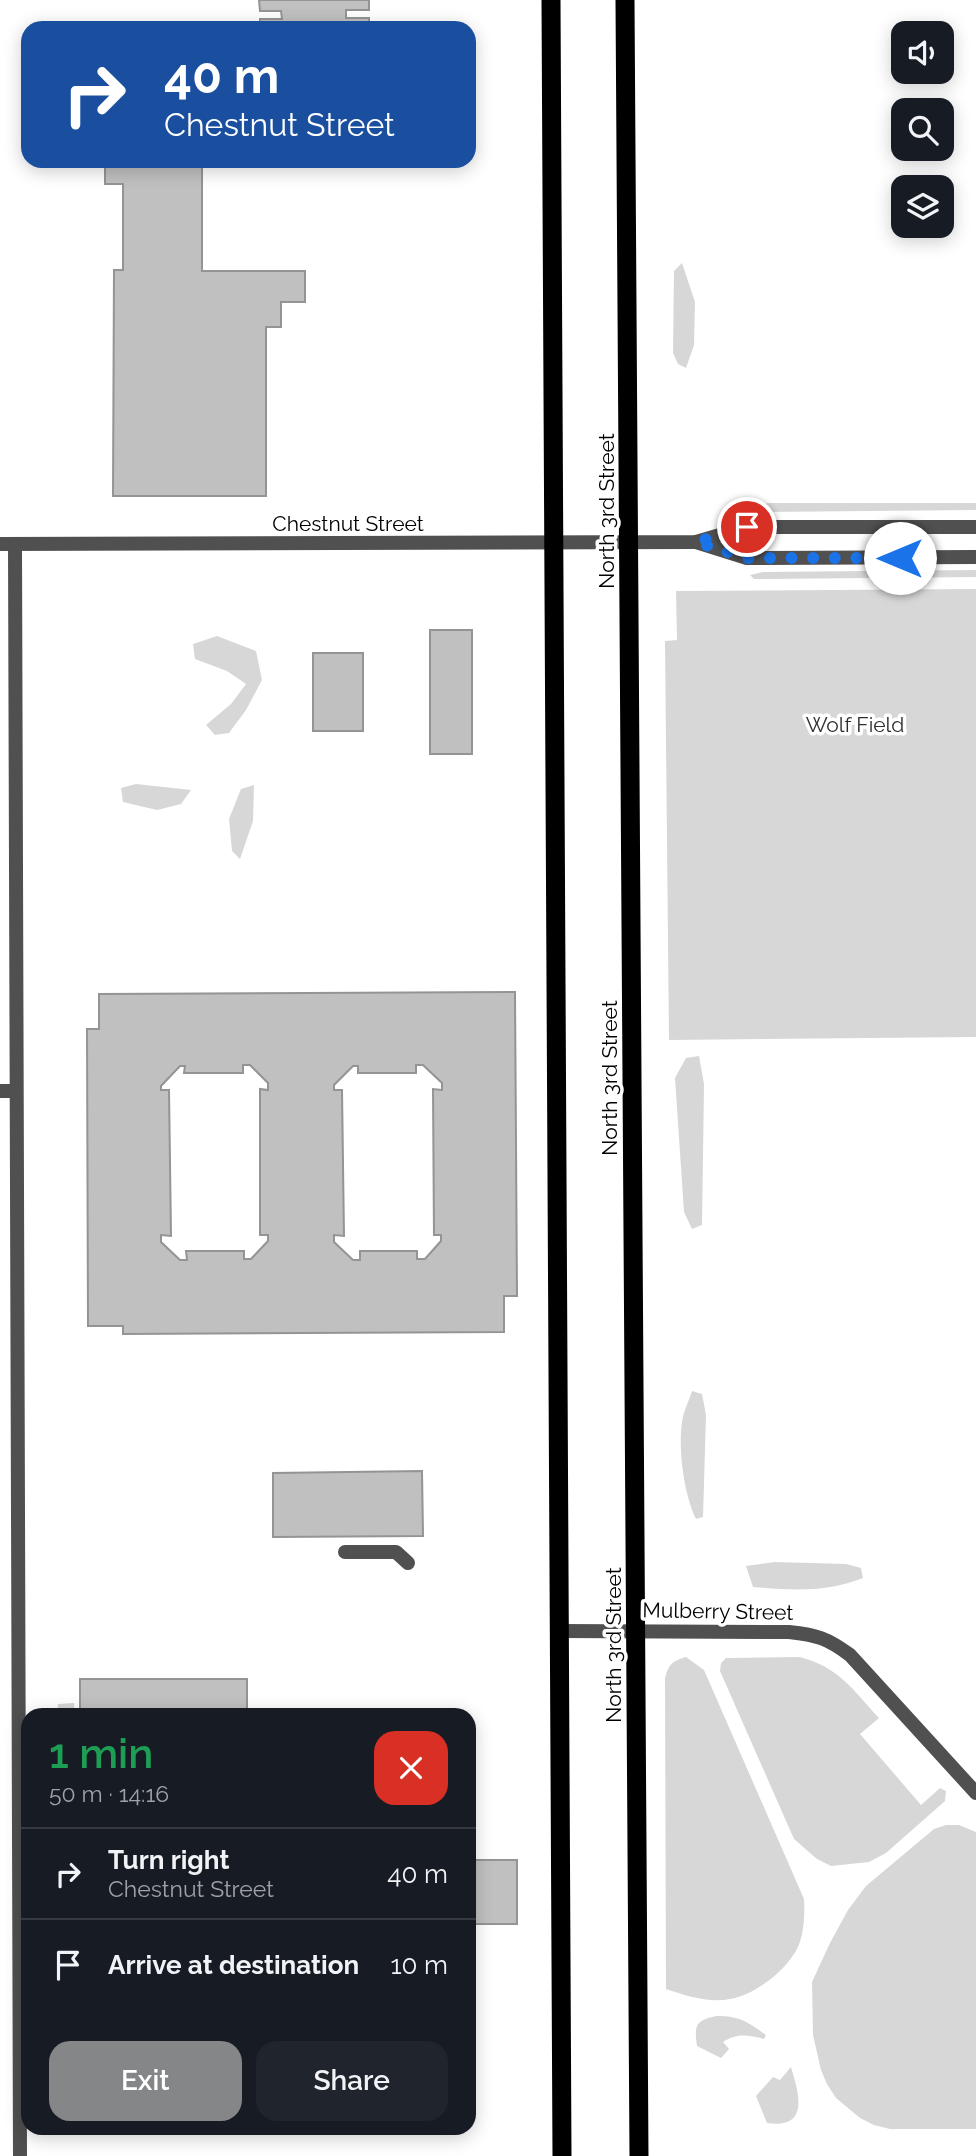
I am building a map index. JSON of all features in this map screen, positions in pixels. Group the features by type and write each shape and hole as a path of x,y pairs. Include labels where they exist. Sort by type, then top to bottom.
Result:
{"highway":[{"path":"551,0 562,2156"},
{"name":"North 3rd Street","path":"625,0 639,2156"}],"street":[{"name":"Chestnut Street","path":"7,544 696,542 747,527 976,527"},
{"name":"Chestnut Street","path":"696,542 747,558 976,557"},
{"path":"7,544 16,1091 20,2156"},
{"path":"0,1091 16,1091"},
{"path":"345,1552 396,1552 408,1563"},
{"name":"Mulberry Street","path":"560,1631 813,1634 833,1642 850,1655 976,1793"}],"green space":[{"path":"682,263 695,302 694,345 686,368 678,364 673,353 674,271"},
{"path":"976,503 976,510 757,512 760,505"},
{"path":"976,570 976,577 754,579 750,575 763,572"},
{"name":"Wolf Field","path":"976,589 976,1037 669,1040 665,641 677,640 676,591"},
{"path":"217,636 256,651 262,680 246,710 229,733 215,735 206,725 231,704 246,684 227,671 195,659 193,644"},
{"path":"136,784 191,790 181,804 157,810 123,802 121,788"},
{"path":"254,785 253,821 240,859 232,851 229,819 241,789"},
{"path":"699,1056 704,1084 702,1225 692,1229 684,1212 675,1078 686,1058"},
{"path":"692,1391 702,1394 706,1415 703,1517 696,1519 685,1485 681,1445 683,1418"},
{"path":"775,1562 846,1564 861,1568 863,1578 822,1588 753,1587 746,1566"},
{"path":"686,1657 704,1670 804,1899 802,1936 793,1956 778,1973 760,1987 740,1997 722,2000 698,1998 666,1989 665,1679 671,1664"},
{"path":"800,1657 835,1673 879,1718 860,1734 921,1805 940,1788 946,1791 945,1801 886,1853 869,1862 831,1866 817,1859 794,1839 720,1671 721,1663 726,1658"},
{"path":"74,1703 74,1708 58,1708 58,1704"},
{"path":"959,1825 976,1832 976,2129 890,2129 860,2118 836,2098 827,2084 813,2035 812,1982 848,1910 866,1886 934,1829"},
{"path":"717,2016 743,2021 766,2035 764,2039 743,2036 728,2039 723,2042 729,2049 721,2058 697,2046 696,2039 698,2025 705,2019"},
{"path":"791,2067 797,2088 796,2115 790,2121 767,2123 756,2096 773,2077 780,2080"}],"building":[{"path":"259,0 369,0 369,10 346,10 346,18 369,18 369,21 260,21 282,19 281,11 260,11"},
{"path":"105,168 202,168 202,271 305,271 305,302 281,302 281,327 266,327 266,496 113,496 114,270 123,270 123,184 105,184"},
{"path":"430,630 472,630 472,754 430,754"},
{"path":"313,653 363,653 363,731 313,731"},
{"path":"515,992 517,1296 504,1296 504,1332 123,1334 123,1326 88,1326 87,1029 99,1029 99,994","holes":["243,1065 250,1065 268,1083 268,1090 260,1089 260,1235 268,1235 268,1241 251,1259 244,1259 244,1251 186,1251 187,1260 180,1260 161,1242 161,1235 171,1236 169,1090 161,1090 161,1086 180,1066 185,1066 184,1073 243,1073","416,1065 423,1065 442,1083 442,1090 433,1089 434,1235 441,1235 441,1241 425,1259 417,1259 417,1251 360,1251 360,1260 353,1260 334,1242 334,1235 344,1236 342,1090 334,1090 334,1085 353,1066 358,1066 358,1073 416,1073"]},
{"path":"422,1471 423,1536 273,1537 273,1473"},
{"path":"80,1679 247,1679 247,1708 80,1708"},
{"path":"476,1860 517,1860 517,1924 476,1924"}],"route":[{"path":"747,527 696,542 747,558 900,558"}]}
